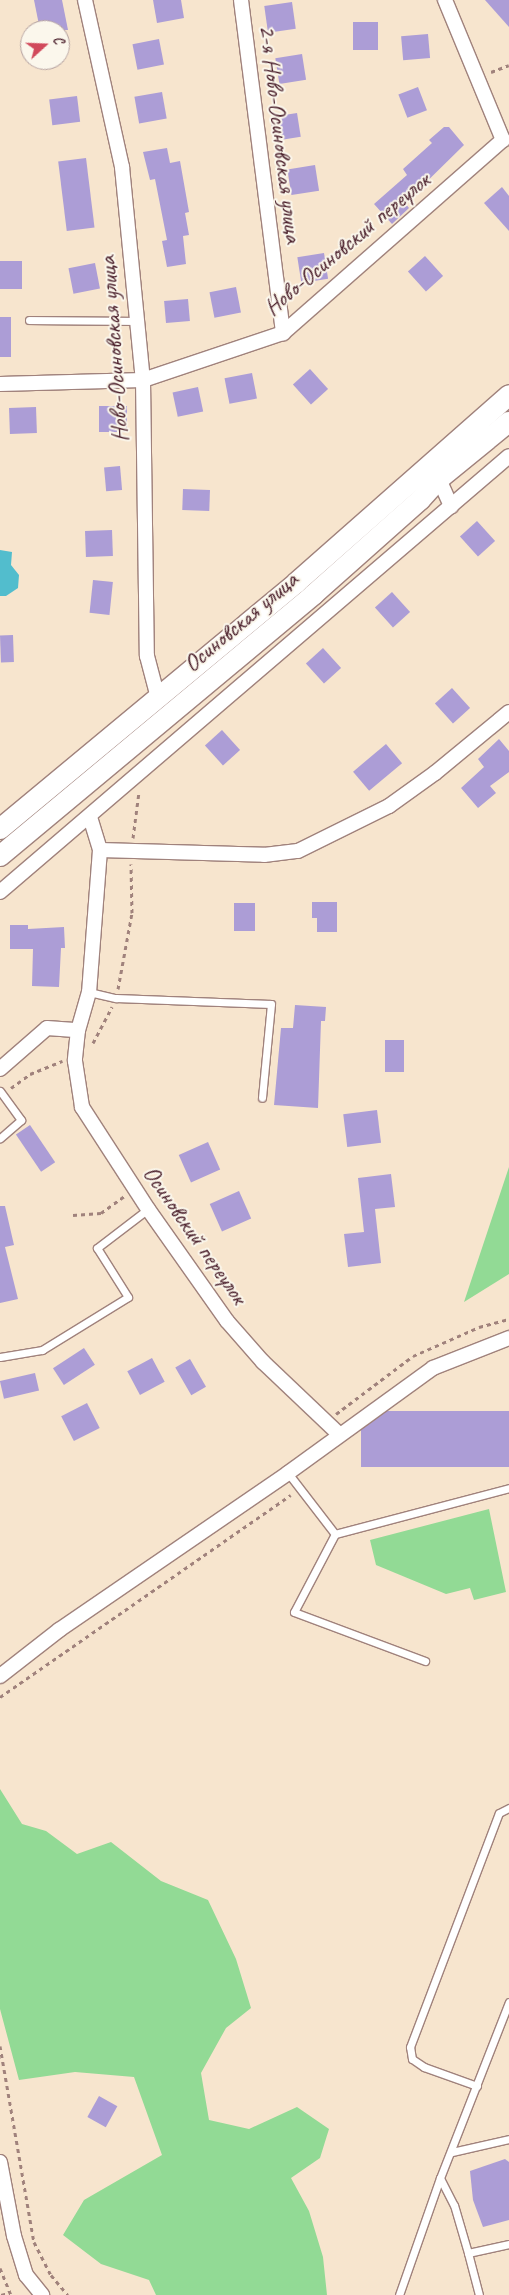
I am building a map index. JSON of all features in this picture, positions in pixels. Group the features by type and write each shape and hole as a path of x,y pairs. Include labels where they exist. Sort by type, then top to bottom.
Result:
{"street":[{"name":"Ново-Осиновская улица","path":"85,0 122,167 143,380 147,656 158,698"},
{"name":"2-я Ново-Осиновская улица","path":"241,0 283,333"},
{"path":"444,0 476,76"},
{"name":"Ново-Осиновский переулок","path":"0,384 143,380 283,333 504,140 476,76"},
{"name":"Осиновская улица","path":"0,829 296,583 509,395"},
{"name":"Осиновская улица","path":"0,856 313,595 420,500 439,479 509,422"},
{"path":"0,892 90,817 180,736 509,456"},
{"path":"439,479 451,506"},
{"path":"100,850 264,855 298,851 389,806 435,774 509,712"},
{"name":"Осиновский переулок","path":"90,817 100,850 89,992 78,1030 75,1061 82,1107 134,1189 227,1321 263,1362 339,1434"},
{"path":"0,1069 47,1028 78,1030"},
{"path":"0,1676 59,1630 288,1473 339,1434 433,1368 509,1338"},
{"path":"0,2162 16,2244 26,2275 42,2295"}],"lane":[{"path":"28,320 137,321"},
{"path":"89,992 116,998 271,1004 262,1098"},
{"path":"0,1091 21,1120 0,1138"},
{"path":"0,1357 42,1350 128,1297 97,1248 148,1209"},
{"path":"288,1473 335,1534"},
{"path":"425,1661 294,1612 335,1534 509,1488"},
{"path":"478,2086 424,2067 412,2059 410,2047 499,1813 509,1808"},
{"path":"399,2295 440,2178 452,2152 508,2007"},
{"path":"452,2152 509,2139"},
{"path":"440,2178 454,2205 479,2295"},
{"path":"468,2253 509,2244"}],"path":[{"path":"476,76 509,65"},
{"path":"89,1050 116,998 132,914 131,852 139,791"},
{"path":"73,1215 101,1213 134,1189"},
{"path":"0,1697 300,1489"},
{"path":"0,2046 34,2242 51,2275 68,2295"},
{"path":"0,2268 10,2294 1,2295"}],"green space":[{"path":"509,1167 509,1274 464,1302"},
{"path":"489,1509 506,1592 474,1600 470,1588 446,1594 376,1565 370,1540"},
{"path":"0,1789 22,1824 46,1831 77,1854 111,1842 161,1881 208,1900 236,1959 251,2008 226,2028 201,2073 209,2120 249,2129 297,2107 329,2129 320,2158 291,2178 309,2211 323,2257 327,2295 156,2295 149,2280 101,2264 63,2235 84,2200 162,2155 134,2077 75,2072 19,2080 0,2009"}],"water":[{"path":"0,550 12,552 11,565 19,575 18,588 6,596 0,596"}],"building":[{"path":"34,0 62,0 66,20 38,20"},
{"path":"153,0 181,0 184,18 157,23"},
{"path":"485,0 509,0 509,27"},
{"path":"292,2 296,29 268,33 264,6"},
{"path":"353,22 378,22 378,50 353,50"},
{"path":"428,34 430,58 403,60 401,36"},
{"path":"159,39 164,65 137,70 132,44"},
{"path":"302,54 306,80 279,84 275,58"},
{"path":"418,87 427,110 407,118 398,95"},
{"path":"162,92 167,119 139,123 134,97"},
{"path":"77,96 80,122 52,125 49,99"},
{"path":"297,113 301,137 274,141 270,117"},
{"path":"444,127 449,127 464,145 405,203 409,208 392,224 374,204 407,175 403,169 432,143 429,140"},
{"path":"167,148 170,163 180,161 189,212 185,213 189,235 183,236 186,264 167,267 162,241 167,240 155,179 150,180 143,152"},
{"path":"86,158 95,227 67,231 58,161"},
{"path":"315,165 319,191 291,195 287,169"},
{"path":"502,187 509,196 509,231 484,203"},
{"path":"324,253 328,279 301,283 297,257"},
{"path":"425,256 443,276 426,291 408,271"},
{"path":"0,261 22,261 22,289 0,289"},
{"path":"95,263 100,289 73,294 68,268"},
{"path":"236,287 241,313 214,318 209,292"},
{"path":"188,299 190,321 166,323 164,301"},
{"path":"0,317 11,317 11,357 0,357"},
{"path":"310,369 328,389 311,404 293,384"},
{"path":"252,373 257,399 229,404 225,378"},
{"path":"198,387 203,411 178,417 173,392"},
{"path":"99,406 127,406 127,432 99,432"},
{"path":"36,407 37,433 10,434 9,408"},
{"path":"120,466 122,490 106,491 104,467"},
{"path":"183,489 210,490 209,511 182,510"},
{"path":"477,521 495,541 478,556 460,536"},
{"path":"112,530 113,556 86,557 85,531"},
{"path":"93,580 113,582 109,615 90,613"},
{"path":"392,592 410,612 393,627 375,607"},
{"path":"0,635 13,635 14,662 1,662"},
{"path":"323,648 341,668 324,683 306,663"},
{"path":"452,688 470,708 453,723 435,703"},
{"path":"222,730 240,750 223,765 205,745"},
{"path":"499,739 509,751 509,772 490,786 496,793 478,808 461,788 484,767 478,759"},
{"path":"386,744 402,763 369,791 353,772"},
{"path":"312,902 337,902 337,932 317,932 317,918 312,918"},
{"path":"234,903 255,903 255,931 234,931"},
{"path":"10,925 28,925 28,929 64,927 65,948 61,948 59,987 32,986 33,949 10,949"},
{"path":"295,1005 326,1007 325,1021 321,1021 318,1108 274,1105 281,1028 293,1028"},
{"path":"385,1040 404,1040 404,1072 385,1072"},
{"path":"377,1110 381,1143 347,1147 343,1114"},
{"path":"30,1125 55,1162 41,1172 16,1135"},
{"path":"208,1142 220,1169 191,1182 179,1155"},
{"path":"391,1174 395,1207 375,1209 381,1263 348,1267 344,1234 364,1232 358,1178"},
{"path":"239,1191 251,1218 222,1231 210,1204"},
{"path":"0,1206 5,1206 14,1245 5,1247 18,1299 0,1303"},
{"path":"84,1348 95,1365 64,1385 53,1368"},
{"path":"152,1358 165,1382 140,1395 127,1371"},
{"path":"190,1359 206,1387 191,1395 175,1368"},
{"path":"35,1373 39,1391 4,1399 0,1381"},
{"path":"87,1403 100,1428 74,1441 61,1416"},
{"path":"361,1411 509,1411 509,1467 361,1467"},
{"path":"99,2096 117,2106 106,2127 87,2117"},
{"path":"505,2159 509,2162 509,2220 483,2227 473,2200 470,2171"}]}
